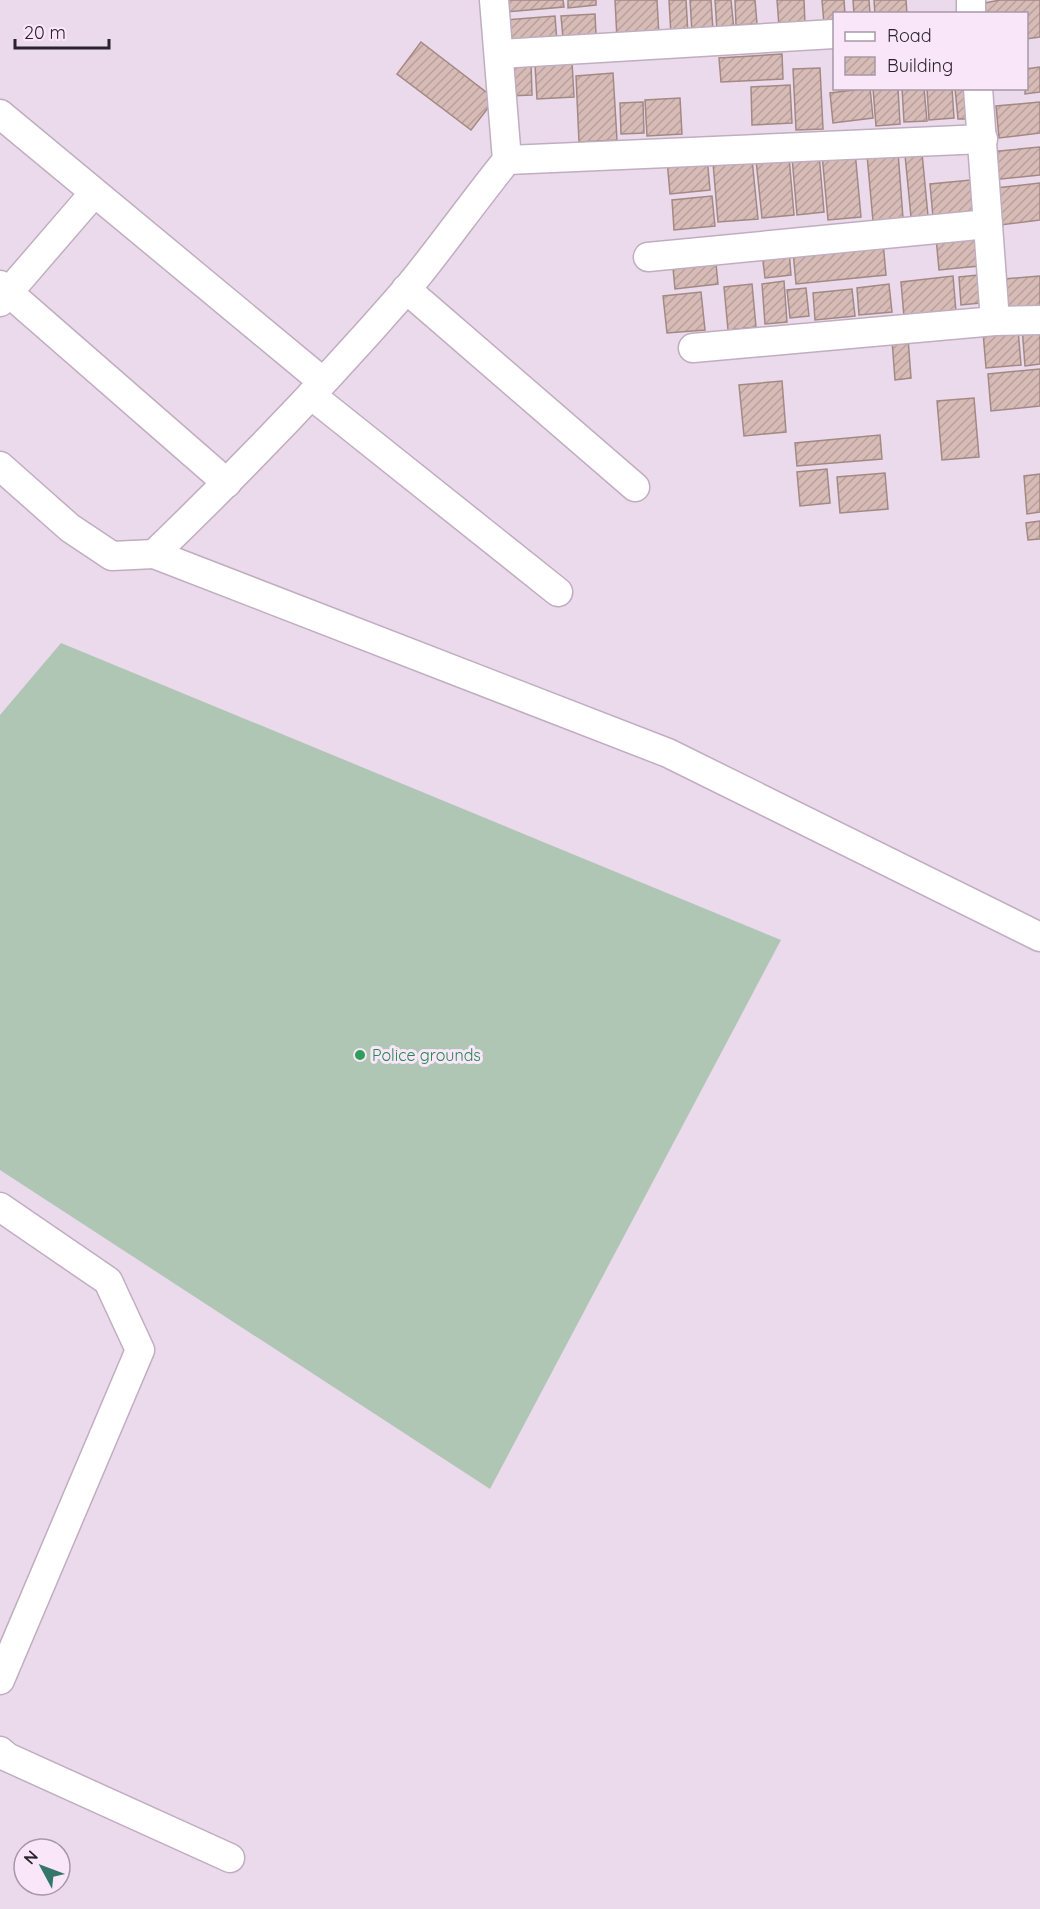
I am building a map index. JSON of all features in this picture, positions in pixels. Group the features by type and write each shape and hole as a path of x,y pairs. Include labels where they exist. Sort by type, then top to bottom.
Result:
{"street":[{"path":"154,554 227,483 406,289 507,160 494,0"},
{"path":"500,54 833,34"},
{"path":"978,90 995,321"},
{"path":"0,114 317,388 558,592"},
{"path":"507,160 983,139"},
{"path":"94,193 3,293 227,483"},
{"path":"648,257 988,224"},
{"path":"406,289 635,486"},
{"path":"693,348 995,321 1040,320"},
{"path":"0,466 70,528 112,556 154,554 668,753 1040,937"},
{"path":"0,1207 108,1281 140,1350 6,1648 0,1680"},
{"path":"0,1751 7,1757 230,1858"}],"green space":[{"name":"Police grounds","path":"61,643 781,940 490,1489 0,1170 0,715"}],"building":[{"path":"503,0 563,0 564,7 504,12"},
{"path":"568,0 596,0 596,5 568,8"},
{"path":"615,0 657,0 659,36 617,39"},
{"path":"669,0 686,0 688,34 671,35"},
{"path":"690,0 711,0 713,30 692,32"},
{"path":"715,0 731,0 734,30 717,31"},
{"path":"735,0 755,0 757,24 736,25"},
{"path":"777,0 804,0 805,24 779,26"},
{"path":"822,0 844,0 845,12 833,12 833,23 824,24"},
{"path":"853,0 869,0 870,12 854,12"},
{"path":"874,0 906,0 907,12 875,12"},
{"path":"1000,0 1040,0 1040,37 1028,39 1028,12 976,12 974,5"},
{"path":"595,14 596,35 563,38 561,16"},
{"path":"555,16 557,42 507,46 505,20"},
{"path":"421,42 495,99 471,130 397,74"},
{"path":"782,54 783,79 721,82 719,58"},
{"path":"572,62 574,97 537,99 535,64"},
{"path":"507,63 531,63 532,95 508,96"},
{"path":"1040,67 1040,92 1025,94 1025,90 1028,90 1028,69"},
{"path":"820,68 823,129 796,130 793,69"},
{"path":"613,73 617,140 579,142 576,76"},
{"path":"790,85 792,123 752,125 751,87"},
{"path":"870,90 873,118 833,123 830,93"},
{"path":"873,90 898,90 900,124 876,126"},
{"path":"902,90 924,90 927,121 904,122"},
{"path":"927,90 952,90 954,118 929,120"},
{"path":"955,90 971,90 974,119 958,119"},
{"path":"680,98 682,134 647,136 645,100"},
{"path":"643,102 644,133 621,134 620,103"},
{"path":"1040,102 1040,133 999,138 996,106"},
{"path":"1040,147 1040,175 991,180 989,152"},
{"path":"855,151 861,217 828,220 822,154"},
{"path":"898,152 903,218 873,221 867,155"},
{"path":"922,153 928,216 911,217 905,155"},
{"path":"819,154 824,212 797,215 792,157"},
{"path":"707,156 710,190 670,194 667,160"},
{"path":"789,157 794,215 762,218 756,160"},
{"path":"752,159 758,219 718,222 713,163"},
{"path":"971,180 974,213 933,217 930,184"},
{"path":"1040,183 1040,220 1000,225 996,188"},
{"path":"712,196 715,226 674,230 672,200"},
{"path":"976,233 979,266 939,270 936,237"},
{"path":"883,242 886,275 796,284 793,251"},
{"path":"789,250 791,275 765,278 762,253"},
{"path":"715,254 718,284 675,289 672,258"},
{"path":"988,274 990,302 961,305 959,277"},
{"path":"953,276 956,312 904,317 901,282"},
{"path":"1040,276 1040,307 1007,310 1004,279"},
{"path":"784,281 787,322 765,324 762,284"},
{"path":"752,284 756,327 728,330 724,287"},
{"path":"889,284 892,312 859,315 857,288"},
{"path":"806,288 809,316 790,318 787,290"},
{"path":"852,289 855,316 815,320 813,293"},
{"path":"701,292 705,330 667,333 663,296"},
{"path":"1040,325 1040,364 1025,366 1022,327"},
{"path":"1018,329 1021,365 986,368 983,332"},
{"path":"908,338 911,378 895,380 892,340"},
{"path":"1040,369 1040,406 991,411 988,374"},
{"path":"782,381 786,432 744,436 739,385"},
{"path":"974,398 979,457 942,460 937,401"},
{"path":"880,435 882,459 797,466 795,443"},
{"path":"827,469 830,503 800,506 797,472"},
{"path":"885,473 888,509 840,513 837,477"},
{"path":"1040,474 1040,512 1027,514 1024,476"},
{"path":"1040,521 1040,539 1028,540 1026,523"}],"place":[{"name":"Police grounds","path":"360,1055"}]}
